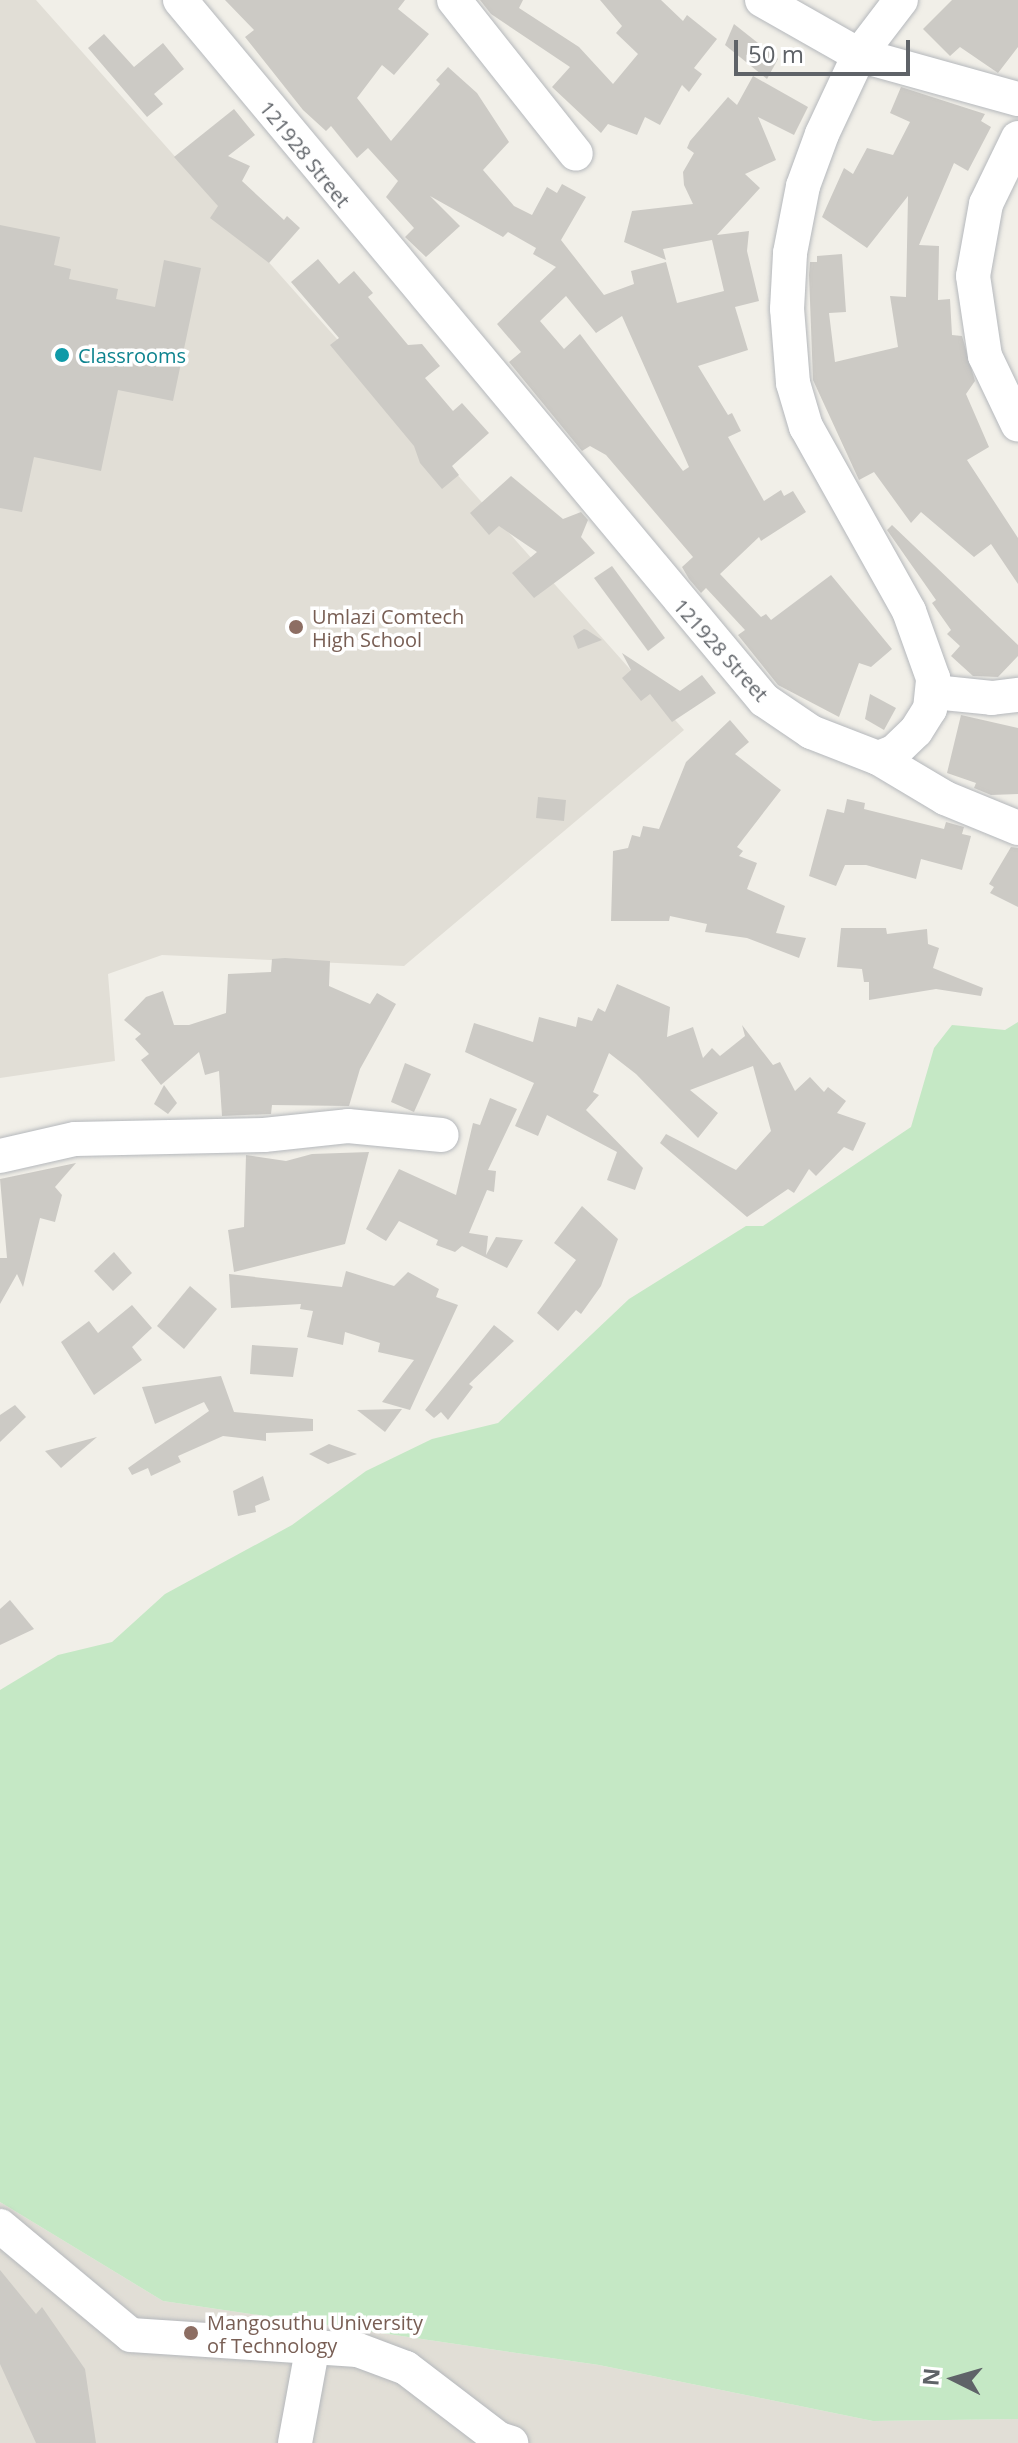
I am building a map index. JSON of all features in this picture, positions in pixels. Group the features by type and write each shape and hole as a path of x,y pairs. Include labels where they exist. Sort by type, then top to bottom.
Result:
{"street":[{"name":"121928 Street","path":"180,0 764,700 811,732 878,758 945,798 1018,828"},
{"path":"454,0 576,154"},
{"path":"762,0 859,55 1018,99"},
{"path":"878,758 894,752 916,731 934,692 909,611 819,456 793,383 787,309 798,213 822,134 859,55 901,0"},
{"path":"1018,138 986,204 973,276 985,356 1018,425"},
{"path":"934,692 992,698 1018,695"},
{"path":"0,1156 65,1139 264,1135 348,1126 442,1135"},
{"path":"0,2226 131,2335 358,2350 406,2368 499,2439 511,2443"},
{"path":"295,2443 313,2345"}],"shaded area":[{"name":"Umlazi Comtech High School","path":"0,0 36,0 684,730 404,966 162,955 108,974 115,1061 0,1078"},
{"name":"Mangosuthu University of Technology","path":"0,2202 163,2301 599,2365 873,2421 1018,2419 1018,2443 0,2443"}],"green space":[{"path":"1018,1022 1018,2419 873,2421 599,2365 163,2301 0,2202 0,1690 58,1655 112,1642 165,1594 292,1525 366,1471 432,1439 498,1423 629,1299 746,1226 763,1226 911,1127 934,1048 952,1025 1005,1030"}],"building":[{"path":"225,0 405,0 398,9 429,34 394,75 382,65 357,98 391,141 440,84 436,80 448,67 477,93 509,142 483,170 514,206 532,215 547,187 557,193 562,184 586,197 561,240 604,295 634,284 631,271 666,262 677,303 724,291 712,240 663,249 666,260 624,242 632,211 693,204 684,185 683,172 694,153 687,148 690,141 728,97 737,105 753,76 808,107 794,135 758,117 776,160 745,174 760,188 717,235 749,231 747,251 759,301 735,307 748,350 698,366 728,415 732,413 741,431 728,437 764,501 781,490 784,496 793,491 806,512 761,541 759,537 720,574 761,617 766,614 771,620 831,575 892,649 871,667 859,663 839,717 778,685 738,635 745,630 706,588 701,593 689,579 682,567 693,557 606,455 590,446 582,451 509,362 521,352 497,324 556,267 533,254 536,248 508,232 503,237 430,196 460,226 426,257 405,237 414,228 386,197 398,181 368,148 357,158 331,126 326,131 303,110 245,37 254,30","holes":["566,296 596,333 622,316 689,467 683,471 580,334 564,349 540,321"]},
{"path":"480,0 523,0 519,8 579,47 613,84 638,54 616,33 622,26 600,0 661,0 683,21 687,15 717,39 694,68 702,74 689,92 682,85 660,125 645,117 637,135 608,124 601,133 552,87 570,67 491,14"},
{"path":"952,0 1018,0 1018,47 998,73 960,47 950,56 923,29"},
{"path":"734,24 778,59 767,79 725,45"},
{"path":"104,34 134,67 163,43 184,69 154,94 163,104 147,117 88,48"},
{"path":"901,87 985,114 981,121 991,127 968,171 954,163 919,245 939,246 938,300 950,299 952,335 962,336 975,381 966,394 989,447 967,460 1018,538 1018,584 991,544 974,557 921,512 911,523 874,472 859,480 813,380 809,275 810,262 817,262 817,256 842,254 846,312 829,313 835,362 898,347 890,296 906,297 908,196 867,248 822,217 844,168 853,174 867,148 893,155 910,122 890,113"},
{"path":"234,109 255,135 228,156 250,166 242,181 284,220 287,216 300,228 269,263 210,218 218,206 174,157"},
{"name":"Classrooms","path":"0,225 60,237 54,265 71,269 69,279 118,289 116,299 155,307 164,260 201,268 173,401 118,390 101,471 34,457 22,512 0,508"},
{"path":"318,259 339,284 354,271 373,293 368,297 408,345 422,344 440,366 425,378 453,411 462,403 489,433 452,466 459,475 442,489 420,463 414,446 330,345 339,338 291,282"},
{"path":"511,476 563,519 581,512 588,520 581,537 595,553 534,598 512,573 537,552 499,526 489,535 470,513"},
{"path":"892,525 1018,645 1018,656 998,677 973,676 951,656 960,646 947,634 951,630 932,603 936,600 887,530"},
{"path":"612,566 665,638 648,651 594,578"},
{"path":"584,629 602,640 578,649 573,636"},
{"path":"622,653 680,691 702,675 716,693 672,722 650,694 641,701 622,678 631,670"},
{"path":"870,694 896,708 884,730 865,719"},
{"path":"961,715 1018,728 1018,794 991,795 974,788 976,783 947,773"},
{"path":"730,720 749,742 735,754 781,790 737,847 743,851 739,856 757,863 747,889 785,906 776,933 806,938 799,958 747,938 705,932 707,924 670,916 669,921 611,921 613,851 628,848 632,835 640,837 643,826 659,829 686,762"},
{"path":"538,797 566,800 564,821 536,818"},
{"path":"847,799 865,803 864,809 944,829 946,822 964,827 962,834 971,836 962,870 921,859 916,879 866,865 845,865 836,886 809,876 827,809 844,813"},
{"path":"1011,847 1018,848 1018,907 990,893 994,887 989,884"},
{"path":"841,928 886,928 887,934 927,929 928,944 939,948 933,968 983,988 981,996 936,989 869,1000 869,982 864,982 862,969 837,967"},
{"path":"272,959 330,961 329,986 370,1004 377,993 396,1004 360,1069 349,1106 272,1105 271,1114 222,1116 219,1071 205,1075 199,1052 161,1085 141,1060 149,1054 135,1039 141,1034 124,1020 146,997 163,991 174,1025 189,1025 226,1013 228,974 271,972"},
{"path":"617,984 670,1007 667,1037 693,1027 703,1058 712,1048 720,1056 745,1036 742,1025 773,1065 780,1062 795,1091 810,1077 824,1092 828,1087 846,1101 837,1113 866,1123 853,1151 844,1147 816,1176 809,1169 794,1193 788,1189 747,1217 660,1143 666,1134 736,1170 771,1131 753,1066 690,1090 718,1113 698,1138 636,1074 609,1053 593,1092 599,1095 586,1110 643,1168 635,1190 607,1180 617,1152 547,1115 538,1136 515,1126 534,1083 465,1052 474,1023 533,1042 539,1017 576,1027 578,1017 592,1021 598,1008 605,1012"},
{"path":"405,1063 431,1074 414,1112 391,1102"},
{"path":"164,1085 177,1103 168,1114 154,1104"},
{"path":"490,1098 517,1109 488,1170 496,1171 494,1192 487,1190 469,1233 488,1236 486,1255 496,1237 523,1240 507,1268 462,1246 455,1252 436,1245 438,1240 399,1221 386,1241 366,1229 399,1169 456,1195 473,1123 480,1125"},
{"path":"369,1152 345,1244 234,1272 228,1230 244,1227 246,1155 286,1161 312,1154"},
{"path":"76,1163 55,1187 62,1195 55,1222 40,1218 23,1287 17,1274 0,1304 0,1258 7,1258 0,1179"},
{"path":"582,1206 618,1239 601,1286 581,1314 576,1310 558,1331 537,1313 576,1260 554,1243"},
{"path":"114,1252 132,1273 113,1291 94,1271"},
{"path":"346,1271 394,1286 408,1272 439,1289 436,1297 458,1305 410,1410 382,1402 414,1360 378,1352 380,1343 345,1332 343,1345 307,1337 313,1311 300,1309 301,1304 231,1308 229,1274 342,1287"},
{"path":"190,1286 217,1309 184,1349 157,1326"},
{"path":"132,1305 152,1328 132,1347 142,1360 94,1395 61,1342 89,1321 98,1333"},
{"path":"494,1325 514,1341 469,1384 473,1387 448,1420 441,1412 434,1418 425,1410"},
{"path":"252,1345 298,1348 293,1377 250,1374"},
{"path":"221,1376 234,1412 313,1419 313,1431 266,1433 266,1441 223,1436 178,1456 181,1462 151,1476 148,1468 132,1475 128,1468 209,1411 204,1402 155,1424 142,1387"},
{"path":"15,1405 26,1417 0,1442 0,1415"},
{"path":"402,1409 385,1432 357,1410"},
{"path":"97,1437 61,1468 45,1451"},
{"path":"329,1444 357,1454 328,1464 309,1454"},
{"path":"263,1476 270,1500 255,1506 256,1512 238,1516 233,1491"},
{"path":"10,1600 34,1629 0,1645 0,1609"},
{"path":"0,2270 36,2314 42,2307 85,2369 96,2443 36,2443 0,2364"}],"place":[{"name":"Classrooms","path":"62,355"},
{"name":"Umlazi Comtech High School","path":"296,627"},
{"name":"Mangosuthu University of Technology","path":"191,2333"}]}
